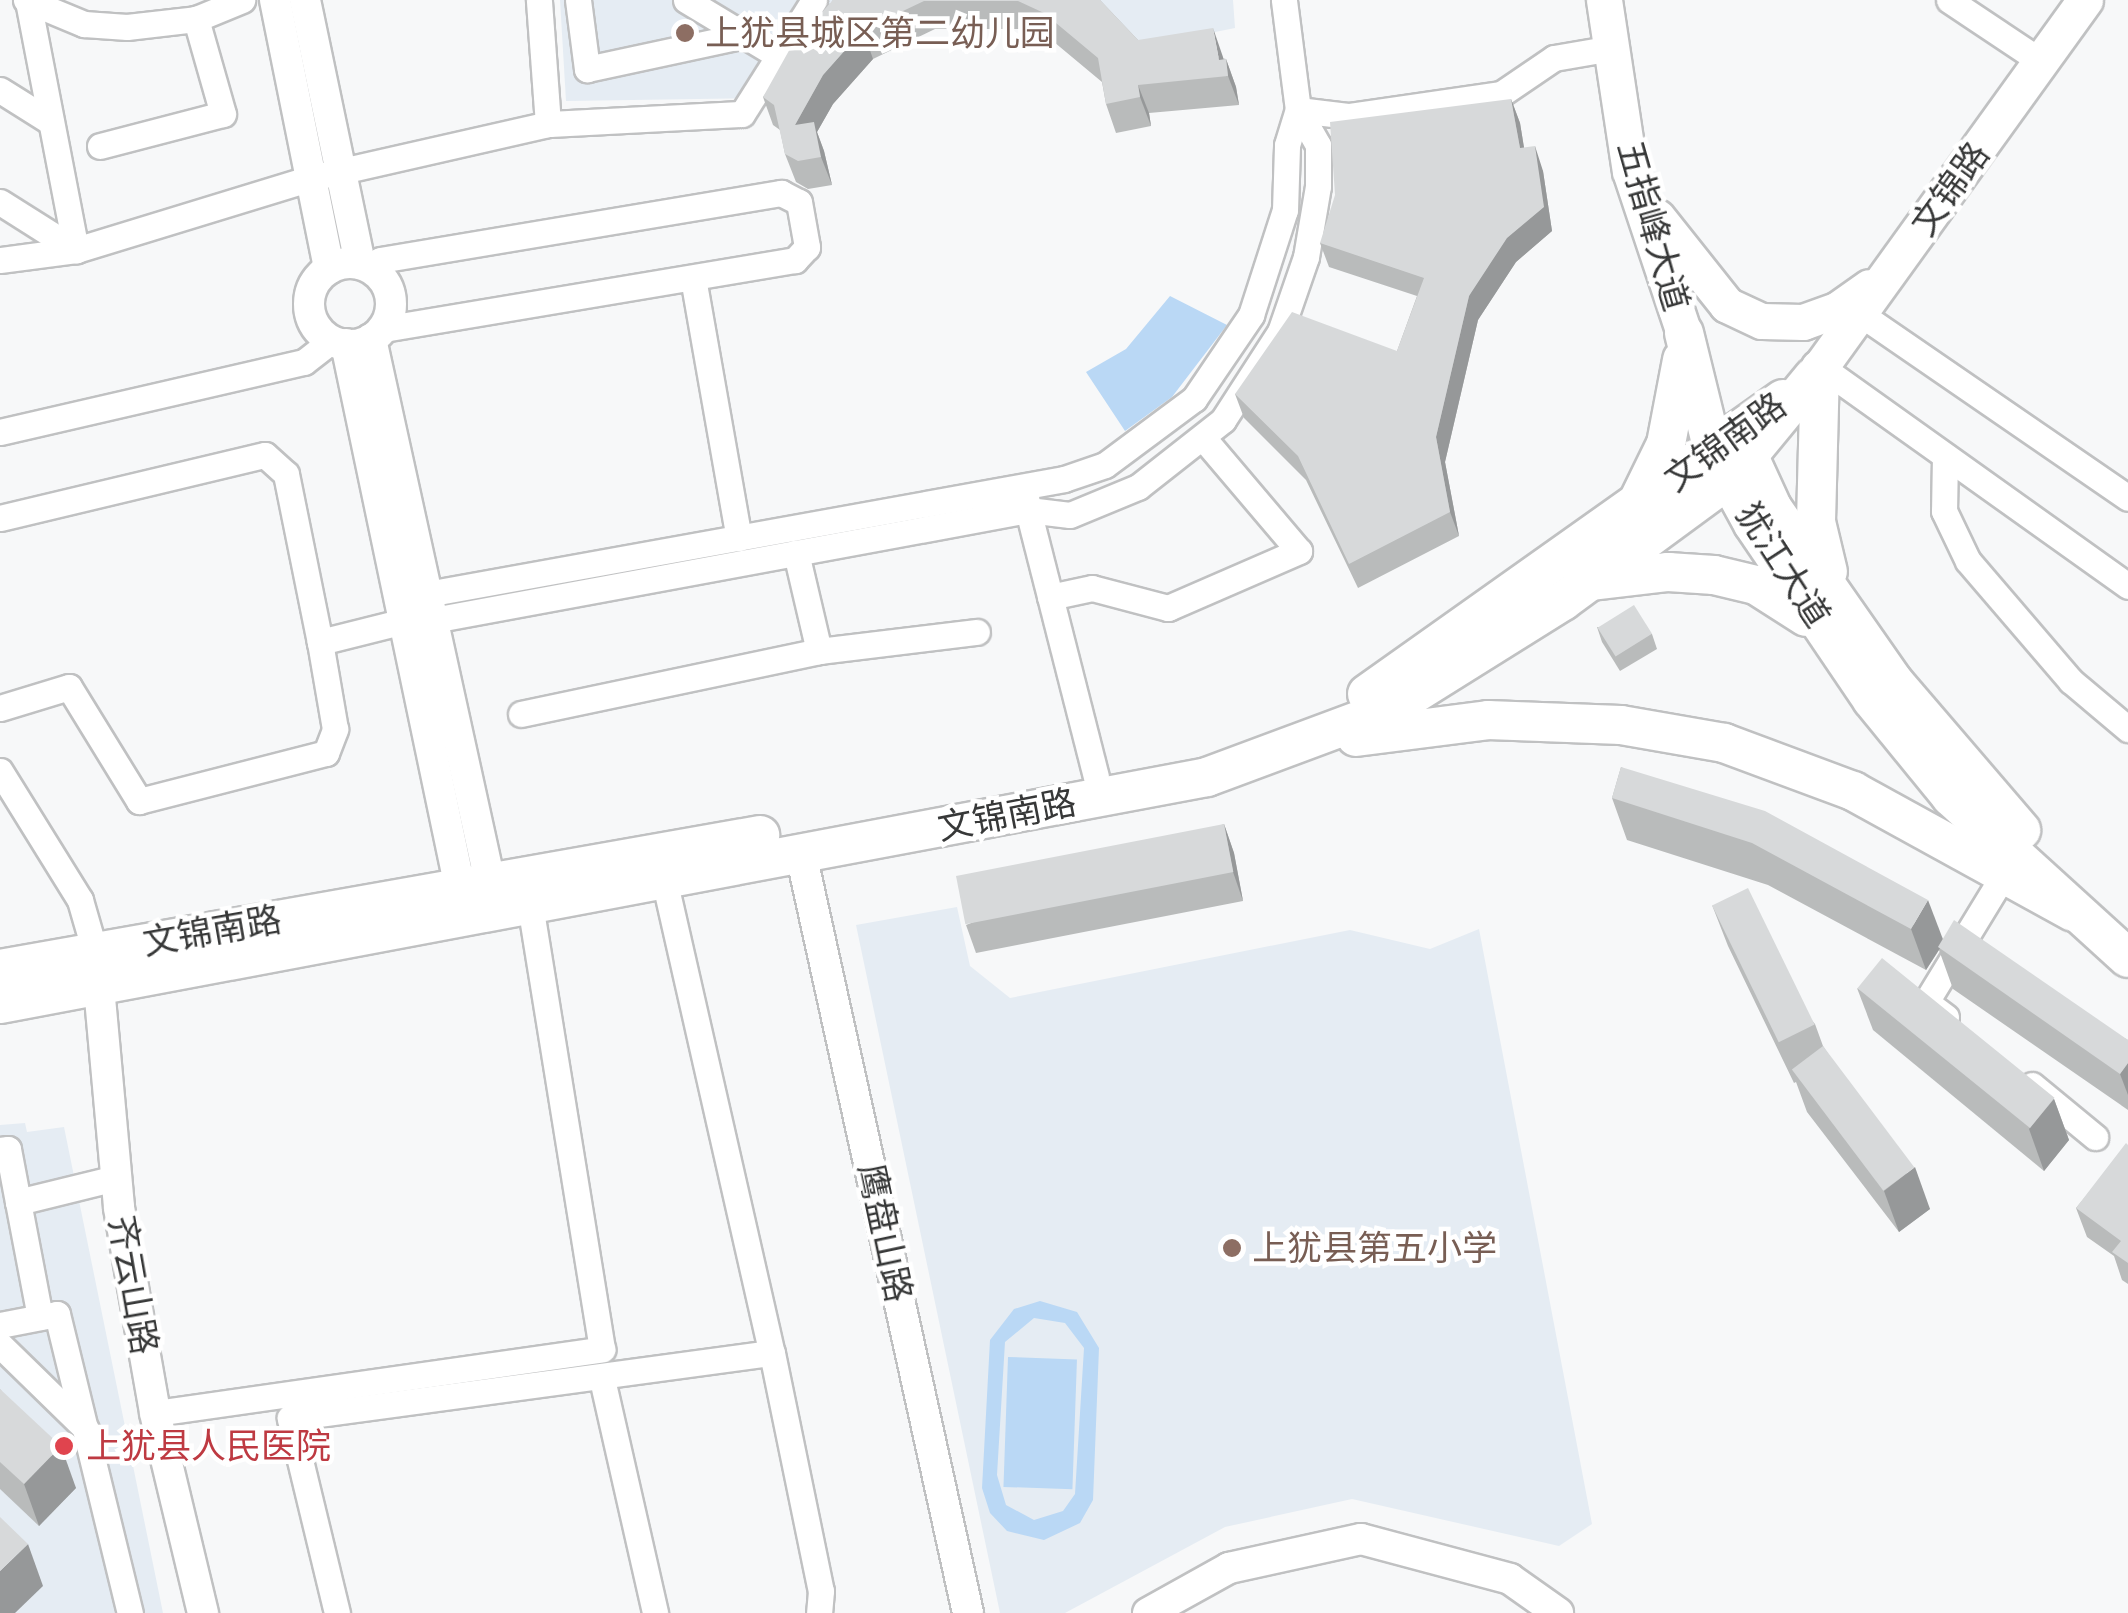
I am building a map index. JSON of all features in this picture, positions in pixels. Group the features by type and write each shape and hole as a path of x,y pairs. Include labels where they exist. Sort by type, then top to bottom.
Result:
{"main road":[{"name":"五指峰大道","path":"1604,0 1635,186 1684,333"},
{"name":"文锦路","path":"1817,372 2085,0"},
{"path":"1635,186 1698,277 1727,305 1762,321 1803,322 1838,310 1890,271"},
{"path":"1635,506 1660,464 1672,422 1684,333"},
{"name":"犹江大道","path":"1684,333 1732,455 1772,507 1829,612 1951,797 2128,958"},
{"path":"1590,581 1668,572 1714,575 1829,612 1816,522 1817,372"},
{"name":"文锦南路","path":"0,969 97,969 530,905 1207,777 1390,709 1590,581 1732,455 1817,372"},
{"name":"文锦南路","path":"0,1004 97,969 475,885 1204,757 1373,691 1635,506 1732,455"},
{"name":"犹江大道","path":"1829,612 1972,778 2084,895 2128,931"},
{"path":"1294,744 1488,720 1621,725 1707,740 1853,791 2073,912"}],"street":[{"path":"27,0 84,24 196,19 242,0"},
{"path":"27,0 76,250"},
{"path":"275,0 326,174 366,266 389,291 358,338 475,885"},
{"path":"305,0 326,174 329,268"},
{"path":"538,0 548,124"},
{"path":"578,0 586,68 746,34"},
{"path":"686,0 779,56"},
{"path":"0,260 76,250 326,174 548,124 742,114 814,0"},
{"path":"320,642 419,611 738,538 1026,498 1070,515 1138,487 1209,434 1280,332 1316,204 1318,145 1298,110 1284,0"},
{"path":"1949,0 2042,62"},
{"path":"100,146 223,114 196,19"},
{"path":"1298,110 1348,116 1501,94 1554,58 1612,48"},
{"path":"0,90 51,122"},
{"path":"419,611 796,553 1026,498 1120,455 1187,405 1230,350 1266,284 1286,200 1288,145 1298,110"},
{"path":"0,432 304,362 358,338 795,260 806,248 799,202 781,193 380,260 366,266 329,268 314,284 310,309 358,338"},
{"path":"1286,200 1316,204"},
{"path":"0,202 76,250"},
{"path":"693,278 738,538"},
{"path":"1859,313 2128,498"},
{"path":"1817,372 1946,456 2128,586"},
{"path":"1050,598 1092,588 1168,608 1299,551 1187,405"},
{"path":"0,518 266,455 286,474 335,730 326,753 139,801 69,687 0,708"},
{"path":"1120,455 1138,487"},
{"path":"1946,456 1944,511 1968,562 2072,681 2128,730"},
{"path":"1026,498 1096,776"},
{"path":"796,553 819,651"},
{"path":"521,714 819,651 977,632"},
{"path":"0,770 80,900 97,969"},
{"name":"鹰盘山路","path":"802,854 968,1613"},
{"path":"1969,1035 1926,1002 2004,874"},
{"path":"664,879 772,1354 821,1591 819,1613"},
{"path":"156,1412 602,1349 530,905"},
{"name":"齐云山路","path":"97,969 116,1178 156,1412 203,1613"},
{"path":"2012,1069 2095,1137"},
{"path":"0,1150 8,1149 40,1317"},
{"path":"18,1202 116,1178"},
{"path":"0,1325 57,1314 130,1613"},
{"path":"0,1345 88,1431"},
{"path":"338,1613 290,1418 772,1354"},
{"path":"602,1379 654,1613"},
{"path":"1148,1613 1229,1568 1361,1540 1510,1579 1558,1613"}],"shaded area":[{"name":"上犹县城区第二幼儿园","path":"560,0 843,0 764,98 566,101"},
{"name":"上犹县城区第二幼儿园","path":"1081,0 1233,0 1235,28 1136,48"},
{"path":"1170,296 1227,325 1172,397 1125,431 1086,372 1126,349"},
{"name":"上犹县第五小学","path":"957,907 970,966 1010,998 1350,930 1430,949 1479,929 1592,1524 1559,1546 1352,1499 1225,1527 1065,1613 1000,1613 856,925"},
{"name":"上犹县人民医院","path":"25,1123 27,1132 64,1127 163,1613 0,1613 0,1125"},
{"path":"1040,1301 1077,1312 1099,1348 1093,1500 1080,1523 1044,1540 1007,1531 990,1513 982,1488 990,1340 1014,1309","holes":["1034,1318 1065,1323 1084,1348 1075,1494 1063,1511 1034,1520 1006,1505 997,1475 1005,1342"]},
{"path":"1008,1357 1077,1359 1072,1489 1003,1487"}],"building":[{"path":"833,0 1100,0 1138,40 1213,28 1219,60 1226,59 1228,76 1138,85 1140,97 1106,104 1098,58 1044,13 1018,1 924,1 863,30 823,75 795,125 814,122 821,157 798,161 785,154 774,105 763,97 791,47"},
{"path":"1511,99 1520,148 1535,146 1544,207 1507,238 1469,296 1436,437 1450,512 1349,564 1298,456 1235,394 1292,312 1397,351 1424,278 1320,243 1335,195 1330,122"},
{"path":"1634,605 1652,634 1616,657 1598,628"},
{"path":"1621,767 1765,811 1928,900 1911,929 1752,843 1612,798"},
{"path":"1224,824 1233,872 965,924 956,876"},
{"path":"1748,888 1815,1025 1779,1042 1712,906"},
{"path":"1954,920 2128,1040 2128,1063 2120,1074 1938,947"},
{"path":"1882,958 2055,1098 2030,1128 1857,988"},
{"path":"1823,1046 1914,1167 1883,1191 1792,1069"},
{"path":"2126,1143 2128,1263 2112,1252 2121,1241 2076,1208"},
{"path":"0,1389 61,1446 24,1484 0,1462"},
{"path":"0,1517 28,1544 0,1571"}],"place":[{"name":"上犹县城区第二幼儿园","path":"685,33"},
{"name":"上犹县第五小学","path":"1232,1248"},
{"name":"上犹县人民医院","path":"64,1446"}]}
